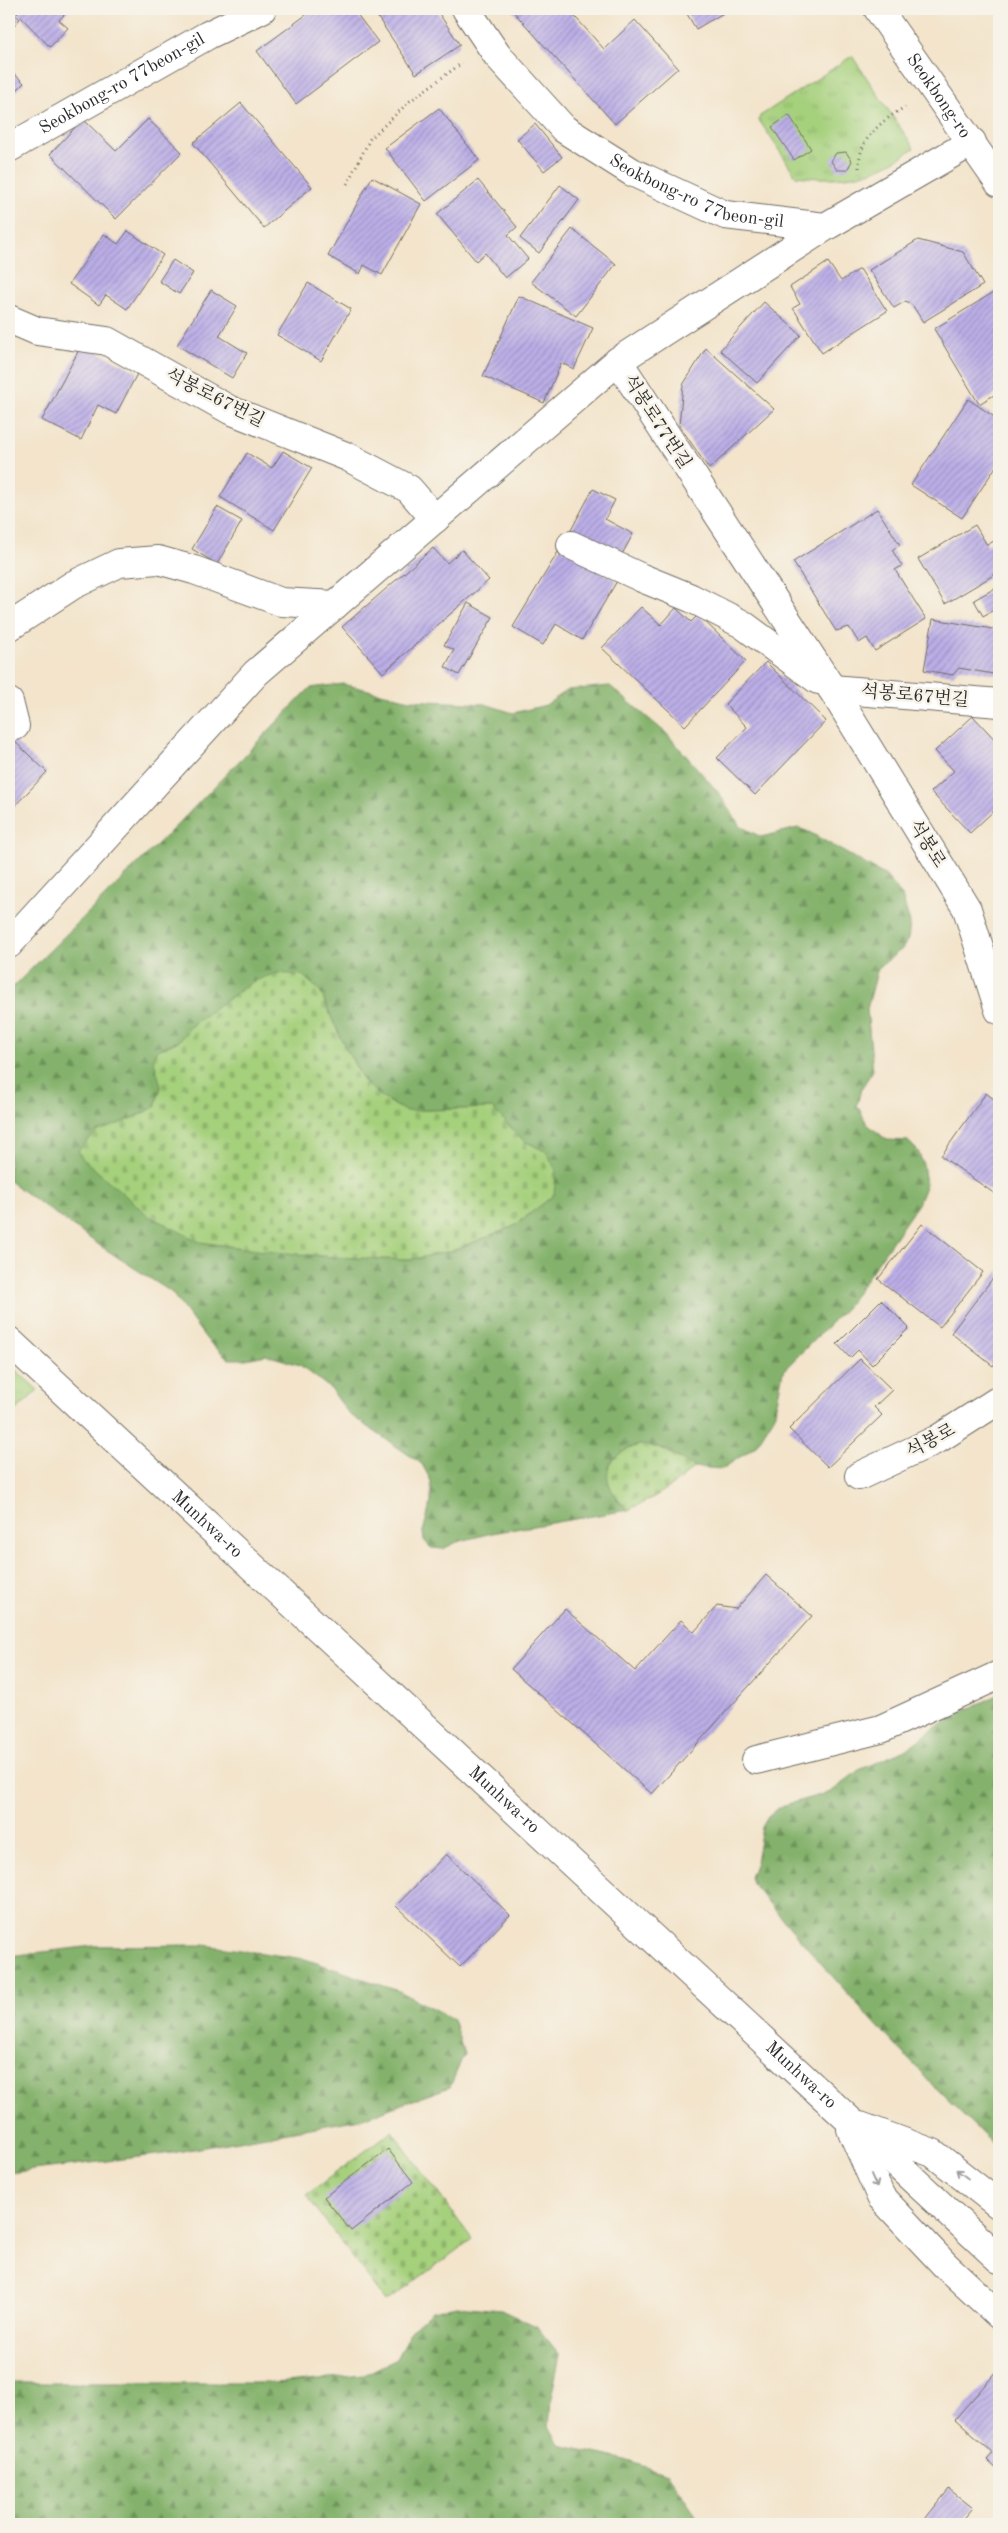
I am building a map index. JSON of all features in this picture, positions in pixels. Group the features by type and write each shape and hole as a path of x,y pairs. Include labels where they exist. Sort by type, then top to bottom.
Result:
{"street":[{"name":"Seokbong-ro 77beon-gil","path":"9,148 208,35 262,9"},
{"name":"Seokbong-ro 77beon-gil","path":"466,9 489,44 564,129 632,172 725,215 826,227"},
{"name":"Seokbong-ro","path":"878,9 999,183"},
{"path":"826,227 972,142"},
{"name":"석봉로77번길","path":"826,227 618,361 832,689"},
{"name":"석봉로67번길","path":"9,319 37,331 107,341 230,410 348,457 409,489 436,519"},
{"path":"9,944 256,674 618,361"},
{"path":"571,545 642,578 691,598 742,624 832,689"},
{"path":"9,627 73,585 119,562 158,560 194,570 281,602 335,605"},
{"name":"석봉로67번길","path":"832,689 999,703"},
{"name":"석봉로","path":"832,689 967,909 999,1010"},
{"name":"Munhwa-ro","path":"9,1340 847,2121 999,2260"},
{"name":"석봉로","path":"859,1476 938,1439 999,1400"},
{"path":"756,1760 882,1729 999,1675"},
{"path":"847,2121 933,2153 999,2205"},
{"path":"847,2121 880,2197 946,2266 999,2315"}],"path":[{"path":"347,184 370,140 410,101 489,44"},
{"path":"868,202 859,165 866,141 884,120 935,90"}],"green space":[{"path":"852,56 914,148 886,165 858,175 829,178 796,176 759,120 760,116"},
{"path":"343,684 410,700 485,704 513,713 546,705 568,690 610,686 667,734 718,792 740,826 761,837 798,828 809,832 886,876 902,896 910,923 908,940 902,949 878,968 867,1009 873,1070 861,1089 857,1105 867,1124 887,1140 908,1141 918,1151 923,1164 926,1184 918,1204 846,1308 783,1371 774,1417 755,1447 722,1469 694,1467 667,1450 640,1445 629,1448 620,1455 617,1500 628,1510 492,1533 457,1542 443,1549 431,1548 424,1540 423,1532 431,1501 431,1481 422,1464 349,1414 331,1389 300,1365 266,1355 246,1359 229,1359 208,1341 171,1292 102,1247 9,1181 9,991 179,823 310,688","holes":["252,982 320,991 340,1037 364,1082 381,1097 405,1111 492,1108 524,1141 547,1152 554,1195 514,1226 454,1250 409,1260 334,1257 264,1251 200,1242 129,1120 155,1107 161,1087 163,1047 179,1041 193,1024"]},
{"path":"276,973 302,975 320,991 340,1037 364,1082 381,1097 405,1111 492,1108 524,1141 547,1152 556,1171 554,1195 514,1226 454,1250 409,1260 334,1257 264,1251 200,1242 149,1216 82,1158 78,1151 96,1132 129,1120 155,1107 161,1087 153,1057 156,1051 179,1041 193,1024 252,982"},
{"path":"9,1364 38,1390 9,1417"},
{"path":"640,1445 662,1449 694,1467 663,1492 628,1510 612,1491 608,1481 608,1472 610,1464 616,1457 626,1450"},
{"path":"999,1694 999,2150 934,2086 872,2020 781,1918 752,1883 750,1877 756,1862 762,1827 768,1817 781,1806 831,1792 859,1770 905,1750 946,1720"},
{"path":"204,1945 305,1959 399,1991 453,2019 464,2054 450,2087 360,2119 172,2153 9,2173 9,1956 93,1946"},
{"path":"392,2131 472,2239 386,2302 306,2195"},
{"path":"457,2306 501,2310 537,2327 560,2355 551,2398 549,2427 559,2445 621,2459 667,2474 702,2524 9,2524 9,2383 274,2383 364,2375 396,2359 411,2330 432,2311"}],"building":[{"path":"9,9 20,19 9,31"},
{"path":"19,9 70,9 59,20 68,28 50,47 16,12"},
{"path":"314,9 353,9 378,42 296,104 257,51"},
{"path":"372,9 436,9 460,45 416,74"},
{"path":"511,9 568,9 604,49 635,20 678,68 615,124"},
{"path":"684,9 730,9 696,29"},
{"path":"9,69 24,83 9,98"},
{"path":"241,103 312,187 264,228 193,143"},
{"path":"439,108 479,160 426,201 385,148"},
{"path":"789,115 811,149 794,160 772,127"},
{"path":"83,119 116,151 148,119 182,152 116,219 50,154"},
{"path":"535,124 562,157 544,171 517,139"},
{"path":"846,152 852,161 847,170 837,170 831,161 836,153"},
{"path":"372,177 421,204 382,275 364,265 360,274 328,256"},
{"path":"478,180 517,227 508,235 528,259 505,278 485,253 476,261 437,214"},
{"path":"560,185 579,200 539,253 520,238"},
{"path":"572,229 616,264 576,316 531,282"},
{"path":"128,231 163,255 127,309 106,295 99,305 69,284 104,234 118,244"},
{"path":"918,240 963,252 983,285 923,322 913,306 906,301 894,308 869,270"},
{"path":"173,260 193,273 179,294 159,281"},
{"path":"828,262 841,281 860,269 887,311 822,353 793,308 800,304 790,287"},
{"path":"308,283 351,309 321,361 277,335"},
{"path":"999,289 999,392 979,404 934,329"},
{"path":"211,290 237,306 219,336 247,353 232,378 177,345"},
{"path":"519,296 593,328 574,369 561,363 544,403 483,376"},
{"path":"764,302 801,335 757,383 720,350"},
{"path":"82,344 138,372 116,414 98,405 81,440 42,420"},
{"path":"706,348 774,409 709,469 679,425 683,385"},
{"path":"968,399 999,420 999,462 962,518 911,485"},
{"path":"283,451 312,468 274,530 220,497 247,453 272,468"},
{"path":"593,489 615,500 605,519 633,534 620,558 570,532"},
{"path":"217,507 242,521 217,564 192,549"},
{"path":"877,509 900,545 892,550 902,566 895,570 926,619 875,651 867,638 859,643 849,627 836,631 793,562"},
{"path":"975,525 987,545 999,538 999,572 945,604 918,559"},
{"path":"561,547 617,581 582,640 556,624 543,645 513,627"},
{"path":"433,548 447,563 462,550 489,580 383,673 342,627"},
{"path":"999,586 999,607 983,616 974,600"},
{"path":"468,603 493,617 459,675 445,667 454,650 444,645"},
{"path":"641,607 661,625 676,608 691,622 698,615 746,661 685,726 602,648"},
{"path":"933,619 999,630 999,675 959,668 953,675 924,670"},
{"path":"766,662 826,721 755,795 717,758 747,727 725,704"},
{"path":"973,716 999,744 999,806 970,833 931,792 954,771 935,751"},
{"path":"9,738 47,772 9,812"},
{"path":"986,1093 999,1103 999,1188 995,1194 941,1156"},
{"path":"922,1224 983,1272 940,1327 878,1279"},
{"path":"999,1270 999,1357 993,1366 951,1333"},
{"path":"881,1300 909,1328 872,1365 858,1350 850,1358 837,1344"},
{"path":"860,1359 892,1390 874,1407 882,1415 828,1467 789,1429"},
{"path":"766,1575 812,1616 652,1794 511,1669 565,1609 635,1671 681,1620 694,1632 717,1606 736,1609"},
{"path":"446,1854 510,1915 460,1967 396,1906"},
{"path":"388,2149 413,2182 351,2231 324,2197"},
{"path":"999,2369 999,2471 987,2460 993,2453 955,2419"},
{"path":"949,2489 973,2508 959,2524 921,2524"}]}
